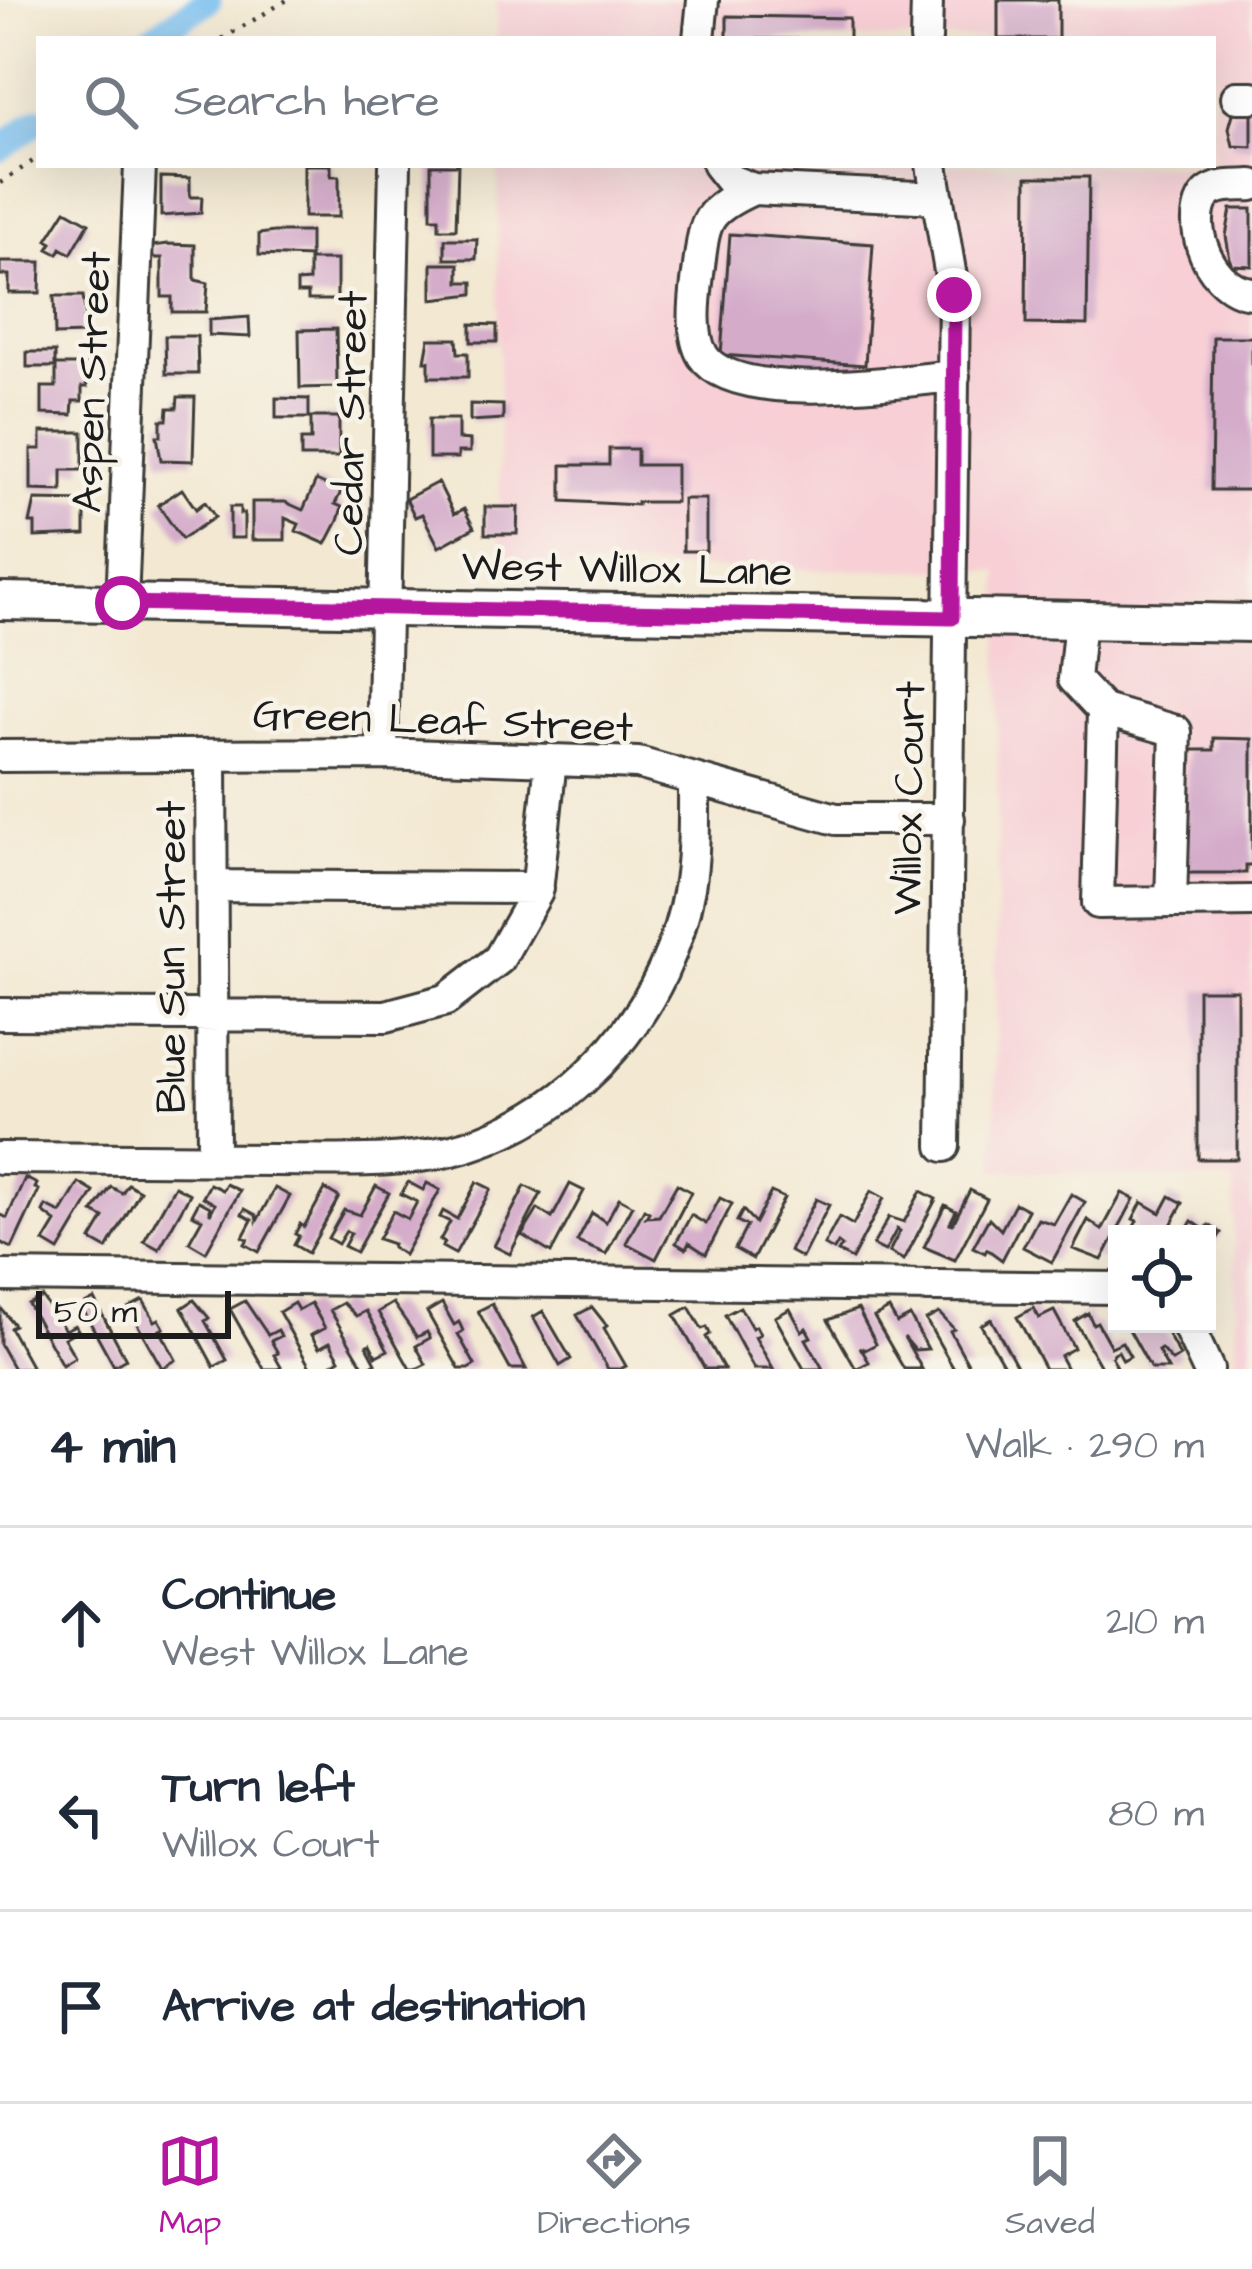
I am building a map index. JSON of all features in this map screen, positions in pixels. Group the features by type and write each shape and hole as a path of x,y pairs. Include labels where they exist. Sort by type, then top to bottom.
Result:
{"main road":[{"name":"West Willox Lane","path":"0,601 1252,623"}],"street":[{"path":"699,36 703,0"},
{"path":"926,36 927,0"},
{"name":"Aspen Street","path":"122,603 140,168"},
{"name":"Cedar Street","path":"382,754 395,168"},
{"path":"720,168 730,180 753,189 938,198"},
{"name":"Willox Court","path":"933,168 954,295 944,1146"},
{"path":"1252,185 1214,190 1203,199 1200,217 1203,252 1211,269 1222,283 1252,293"},
{"path":"753,189 721,204 705,227 695,312 700,350 707,362 724,374 755,382 840,388 954,376"},
{"path":"1080,620 1074,679 1103,710 1176,731 1171,902"},
{"path":"1103,710 1098,903 1252,902"},
{"name":"Green Leaf Street","path":"0,756 382,754 638,763 836,820 949,819"},
{"name":"Blue Sun Street","path":"211,755 213,1159"},
{"path":"0,1014 386,1016 446,1000 499,959 538,889 551,760"},
{"path":"0,1158 364,1160 448,1150 510,1128 589,1076 626,1035 654,992 676,941 692,866 694,778"},
{"path":"212,886 538,889"},
{"path":"0,1276 1108,1288"},
{"path":"1190,1333 1208,1369"}],"path":[{"path":"227,36 287,0"},
{"path":"0,183 36,159"}],"shaded area":[{"path":"496,0 1252,0 1252,1369 1237,1369 1233,1181 995,1170 999,571 500,566 498,168 1216,168 1216,36 497,36"}],"building":[{"path":"998,0 1058,0 1058,36 998,36"},
{"path":"727,16 849,18 849,36 727,36"},
{"path":"1234,110 1252,110 1252,147 1233,146 1229,128"},
{"path":"304,168 331,168 331,176 339,176 339,217 304,217"},
{"path":"431,168 458,168 456,229 439,229 439,218 431,218"},
{"path":"161,177 190,178 190,197 202,197 201,213 161,216"},
{"path":"1027,177 1089,177 1087,325 1026,324"},
{"path":"1231,209 1252,209 1252,266 1231,265 1226,236"},
{"path":"66,210 89,223 71,254 61,248 58,254 48,249 52,243 47,240"},
{"path":"310,232 310,257 259,255 259,234"},
{"path":"730,234 873,244 865,365 721,355"},
{"path":"445,239 477,239 476,259 445,259"},
{"path":"195,245 195,280 208,283 206,312 172,312 172,297 162,297 162,258 152,258 152,246"},
{"path":"309,260 337,260 337,300 308,300 308,293 297,293 297,282 309,281"},
{"path":"0,262 41,262 40,293 9,293 9,275 0,275"},
{"path":"432,264 459,264 459,282 473,282 473,294 432,299"},
{"path":"54,296 83,296 83,334 55,335"},
{"path":"249,317 250,337 209,335 209,320"},
{"path":"471,324 497,325 497,342 471,342"},
{"path":"336,329 337,387 300,388 299,330"},
{"path":"165,336 197,336 198,374 166,374"},
{"path":"1213,337 1252,337 1252,490 1211,490"},
{"path":"429,339 457,339 458,353 468,353 468,377 429,377 429,361 425,361"},
{"path":"27,352 55,352 55,367 27,367"},
{"path":"56,365 84,365 87,387 82,387 82,401 73,401 72,415 42,414 42,387 56,387"},
{"path":"178,397 195,397 193,461 161,460 157,436 161,436 161,420 167,420 168,408 177,408"},
{"path":"276,398 309,399 309,418 276,418"},
{"path":"470,404 503,405 503,419 470,421"},
{"path":"311,417 339,417 339,457 301,457 301,440 311,440"},
{"path":"429,419 458,419 458,439 470,440 470,452 458,452 458,458 429,458"},
{"path":"41,432 83,432 83,470 62,470 62,491 31,490 31,449 41,449"},
{"path":"609,449 637,449 637,465 676,465 676,502 562,501 562,465 609,465"},
{"path":"316,481 341,492 335,504 342,507 338,521 326,544 296,531 299,524 285,518 285,540 252,540 252,502 285,502 303,510"},
{"path":"438,482 454,514 464,509 474,528 439,547 422,514 415,517 406,499"},
{"path":"182,489 196,509 205,502 215,517 182,539 158,505"},
{"path":"683,499 706,499 706,551 683,551"},
{"path":"35,500 85,501 85,535 35,537 35,523 30,523"},
{"path":"230,507 240,507 244,514 244,538 230,538"},
{"path":"485,507 518,507 517,534 485,534"},
{"path":"1214,738 1252,739 1252,865 1246,865 1246,873 1186,873 1187,750 1214,750"},
{"path":"1198,990 1237,990 1237,1159 1198,1159"},
{"path":"25,1178 39,1190 12,1248 0,1242 0,1214 7,1218"},
{"path":"408,1182 423,1190 427,1183 440,1190 404,1255 393,1244 378,1239 393,1211 408,1219 417,1202 401,1194"},
{"path":"477,1182 491,1189 455,1254 442,1247 445,1243 440,1240 450,1222 440,1217 443,1211 457,1219"},
{"path":"79,1183 94,1192 59,1251 44,1242 56,1222 43,1212 46,1206 61,1213"},
{"path":"128,1184 140,1191 107,1249 91,1240 104,1218 93,1212 111,1187 122,1193"},
{"path":"210,1184 223,1190 226,1184 240,1191 206,1252 189,1242 202,1219 192,1214 199,1201 210,1207 210,1214 215,1204 203,1197"},
{"path":"570,1184 584,1191 551,1253 522,1235 538,1209 552,1218"},
{"path":"677,1184 691,1192 656,1259 626,1243 644,1209 649,1212 646,1217 659,1216"},
{"path":"175,1186 190,1194 159,1249 144,1241"},
{"path":"376,1186 389,1193 356,1252 344,1246 351,1233 346,1231 338,1244 328,1238 344,1210 360,1215"},
{"path":"525,1186 541,1194 510,1254 494,1246"},
{"path":"275,1188 290,1196 259,1252 245,1244 248,1239 243,1237 252,1220 242,1214 245,1209 257,1221"},
{"path":"325,1189 339,1197 308,1253 294,1245 299,1236 295,1234 300,1224 304,1227"},
{"path":"970,1190 987,1199 955,1260 924,1247 945,1205 956,1211 953,1224"},
{"path":"871,1191 884,1198 852,1259 838,1252 842,1246 838,1243 834,1250 824,1245 839,1217 853,1225"},
{"path":"921,1191 936,1199 904,1260 889,1252 897,1229 885,1251 873,1245 889,1217 904,1222"},
{"path":"771,1192 784,1198 753,1259 735,1249 747,1226 737,1221 743,1210 755,1223"},
{"path":"1122,1193 1134,1199 1120,1225 1108,1225 1108,1249 1102,1260 1073,1249 1088,1220 1102,1230"},
{"path":"1071,1194 1085,1202 1052,1262 1023,1247 1038,1219 1054,1224"},
{"path":"1170,1196 1183,1203 1171,1225 1135,1225 1142,1202 1161,1213"},
{"path":"619,1198 632,1205 606,1254 577,1242 592,1213 606,1222"},
{"path":"720,1198 732,1204 706,1254 689,1243 686,1249 676,1243 691,1215 706,1224"},
{"path":"816,1199 829,1205 802,1258 789,1251"},
{"path":"1015,1203 1028,1210 1002,1260 987,1249 985,1253 973,1247 989,1218 1001,1230"},
{"path":"42,1297 65,1330 75,1325 78,1330 64,1338 75,1357 62,1365 28,1304"},
{"path":"94,1299 126,1359 114,1366 81,1306"},
{"path":"143,1300 164,1328 160,1330 176,1360 162,1368 128,1308"},
{"path":"194,1300 209,1318 205,1321 227,1360 214,1367 182,1308"},
{"path":"245,1301 268,1335 278,1330 281,1336 271,1341 278,1353 274,1355 278,1369 264,1369 230,1309"},
{"path":"294,1303 298,1310 311,1303 325,1328 311,1335 319,1348 330,1342 340,1359 325,1369 311,1369 279,1312"},
{"path":"343,1303 356,1316 366,1311 388,1350 376,1356 367,1346 376,1363 365,1369 330,1310"},
{"path":"393,1303 417,1337 427,1332 430,1338 416,1346 426,1364 416,1369 410,1369 378,1312"},
{"path":"442,1303 454,1325 459,1322 463,1331 458,1334 475,1365 468,1369 459,1369 427,1312"},
{"path":"492,1304 526,1369 510,1369 478,1311"},
{"path":"0,1307 14,1325 10,1328 31,1366 27,1369 14,1369 0,1344"},
{"path":"592,1307 626,1366 608,1369 577,1315"},
{"path":"689,1307 702,1329 707,1327 710,1334 706,1337 724,1369 705,1369 675,1315"},
{"path":"740,1307 752,1328 756,1326 760,1334 755,1337 773,1369 754,1369 725,1315"},
{"path":"1034,1308 1039,1318 1054,1311 1074,1348 1060,1356 1067,1369 1045,1369 1017,1317"},
{"path":"790,1309 802,1331 806,1328 811,1337 806,1339 823,1369 804,1369 775,1317"},
{"path":"858,1309 876,1344 865,1350 860,1347 869,1362 856,1369 828,1320"},
{"path":"889,1309 897,1323 910,1316 928,1349 915,1350 904,1337 922,1369 904,1369 874,1317"},
{"path":"543,1311 571,1359 560,1366 533,1317"},
{"path":"939,1313 954,1329 950,1331 971,1369 954,1369 926,1320"},
{"path":"1088,1313 1111,1347 1122,1342 1130,1356 1123,1360 1118,1351 1114,1353 1118,1369 1102,1369 1075,1321"},
{"path":"991,1319 1018,1368 1006,1369 981,1325"},
{"path":"1131,1333 1167,1333 1180,1356 1172,1361 1161,1349 1168,1369 1151,1369"}],"waterway":[{"path":"154,36 208,0"},
{"path":"0,148 36,122"}],"route":[{"path":"122,603 952,618 954,295"}]}
